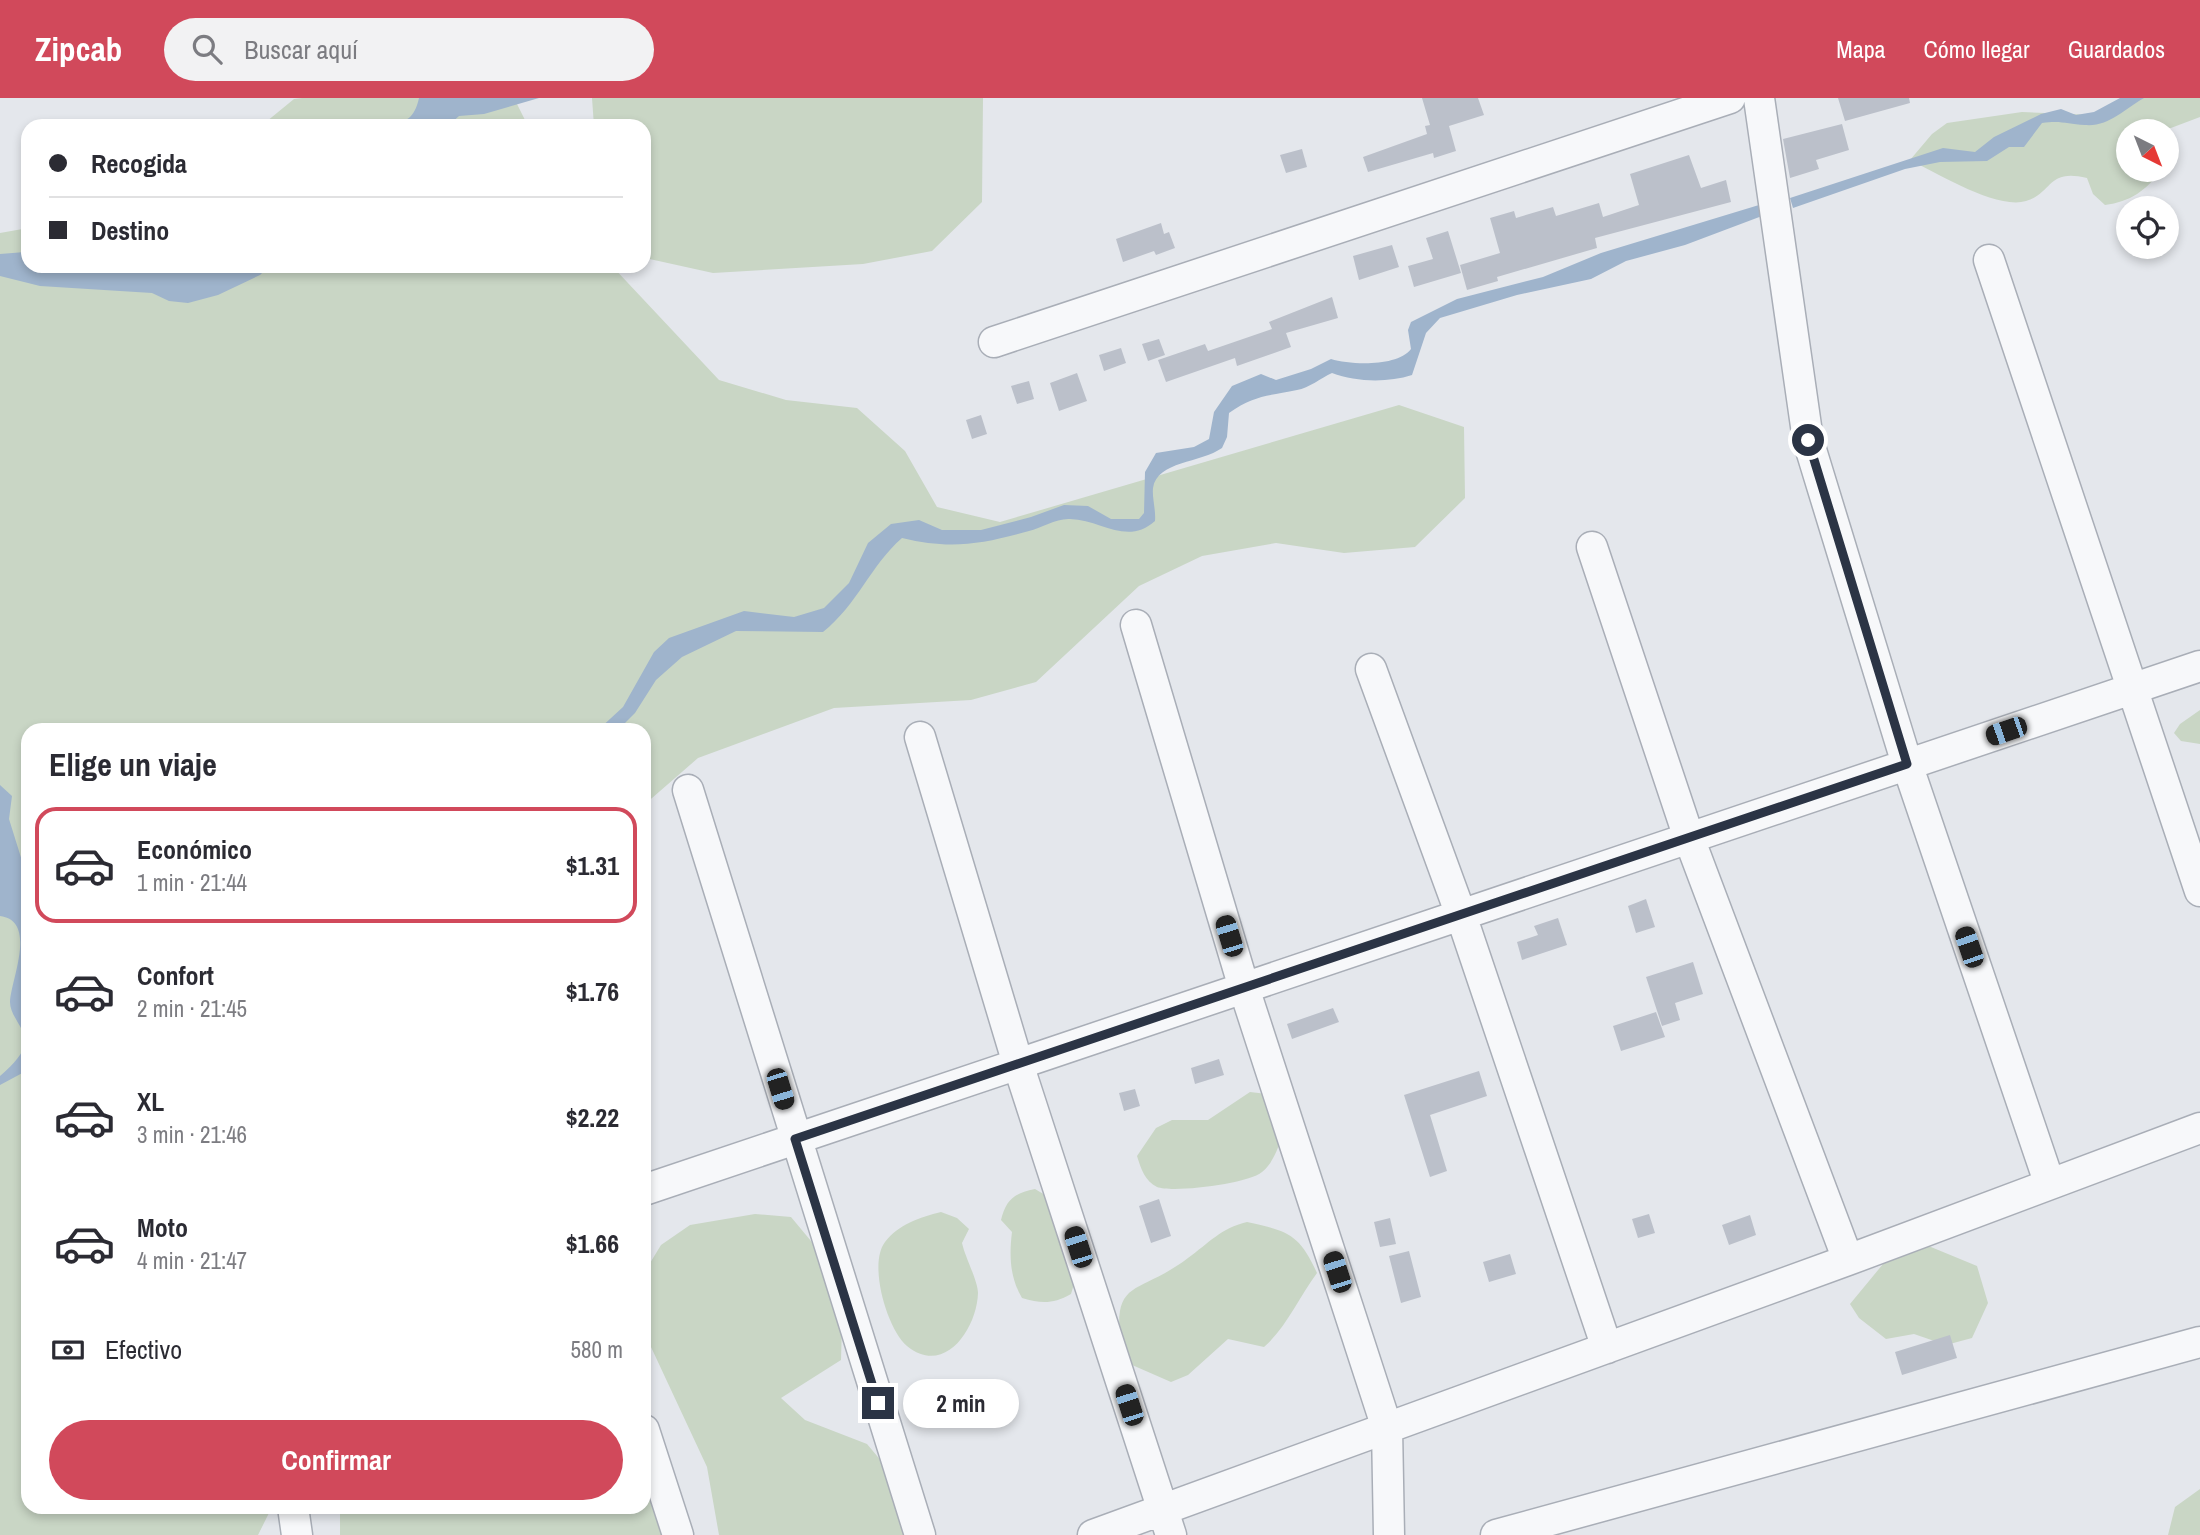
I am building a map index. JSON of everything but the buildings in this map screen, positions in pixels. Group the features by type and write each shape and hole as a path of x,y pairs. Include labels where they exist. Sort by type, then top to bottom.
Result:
{"street":[{"path":"994,342 1730,98"},
{"path":"1759,98 1808,440 1907,764 2049,1182"},
{"path":"1989,260 2130,689 2200,891"},
{"path":"1592,547 1689,838 1848,1260"},
{"path":"1136,625 1244,988 1387,1428 1389,1535"},
{"path":"651,1188 2200,666"},
{"path":"1371,669 1461,915 1607,1348"},
{"path":"920,737 1018,1064 1167,1522"},
{"path":"688,790 920,1535"},
{"path":"1093,1535 1167,1522 1387,1428 2200,1128"},
{"path":"1496,1535 2200,1342"},
{"path":"651,1452 678,1535"},
{"path":"294,1514 297,1535"}],"green space":[{"path":"514,98 524,119 270,119 294,99"},
{"path":"592,98 983,98 982,202 932,251 863,264 713,273 651,259 651,119 594,119"},
{"path":"2135,98 2200,98 2200,117 2179,125 2179,119 2116,119 2116,182 2151,182 2137,194 2116,196 2116,202 2105,205 2093,194 2087,178 2064,176 2035,197 2014,202 1967,189 1910,160 1932,134 1947,123 2022,112 2096,115"},
{"path":"21,229 21,273 619,273 719,380 786,400 857,408 905,451 937,507 1000,522 1399,405 1464,427 1465,498 1415,547 1344,553 1276,543 1202,556 1139,586 1036,682 971,700 834,708 698,758 651,799 651,723 21,723 21,1514 268,1514 258,1535 0,1535 0,233"},
{"path":"2200,710 2200,744 2181,741 2174,733 2180,724"},
{"path":"1250,1092 1267,1094 1284,1129 1273,1158 1262,1172 1227,1184 1178,1189 1157,1187 1146,1178 1137,1156 1156,1128 1172,1120 1208,1120"},
{"path":"1035,1189 1050,1198 1082,1258 1071,1294 1047,1302 1022,1298 1011,1266 1012,1232 1001,1220 1005,1207 1012,1198"},
{"path":"941,1212 957,1218 969,1229 962,1243 978,1293 972,1320 965,1333 946,1352 934,1356 921,1354 907,1346 900,1338 882,1296 878,1265 880,1252 890,1236 917,1219"},
{"path":"755,1214 791,1217 811,1241 843,1292 841,1360 781,1398 805,1420 867,1444 893,1475 914,1535 719,1535 707,1467 651,1347 651,1261 661,1245 690,1225"},
{"path":"1247,1222 1290,1236 1304,1249 1317,1273 1272,1339 1264,1347 1228,1339 1188,1375 1171,1382 1123,1361 1120,1314 1123,1301 1130,1292 1169,1271 1222,1232"},
{"path":"1914,1240 1977,1266 1988,1303 1972,1338 1946,1345 1914,1334 1886,1339 1859,1318 1850,1304 1888,1258"},
{"path":"651,1489 666,1535 340,1535 340,1514 651,1514"},
{"path":"2200,1489 2200,1535 2168,1535 2175,1507"}],"water":[{"path":"419,98 539,98 484,114 459,116 456,119 407,119 415,110"},
{"path":"2120,98 2144,98 2116,116 2094,125 2042,123 2024,147 2009,147 1987,161 1940,162 1905,169 1793,208 1790,198 1943,148 1975,152 1994,137 2041,114 2061,109 2076,115 2094,112"},
{"path":"1759,205 1762,216 1685,245 1626,261 1591,279 1517,295 1440,318 1426,333 1412,375 1372,380 1332,373 1301,389 1246,403 1229,413 1227,437 1222,448 1171,467 1156,479 1153,488 1155,521 1145,528 1124,532 1082,520 1065,519 1012,536 966,544 936,544 902,538 881,561 846,609 823,632 736,631 682,657 656,680 635,713 625,723 606,723 623,707 654,652 669,638 744,611 794,617 824,608 849,583 868,543 891,524 919,520 942,530 981,530 1064,505 1088,506 1111,519 1139,519 1144,513 1145,472 1156,453 1194,447 1209,439 1214,412 1232,386 1261,374 1276,380 1311,369 1331,359 1373,363 1395,359 1411,349 1408,330 1411,322 1457,299 1543,277 1601,253"},
{"path":"21,252 21,273 262,273 218,295 188,303 169,301 152,293 40,286 0,276 0,254"},
{"path":"0,785 12,796 9,819 21,858 21,1028 10,1002 20,952 18,928 11,920 0,916"},
{"path":"21,1053 21,1074 0,1085 0,1076"}],"route":[{"path":"878,1403 795,1139 1907,764 1808,440"}]}
